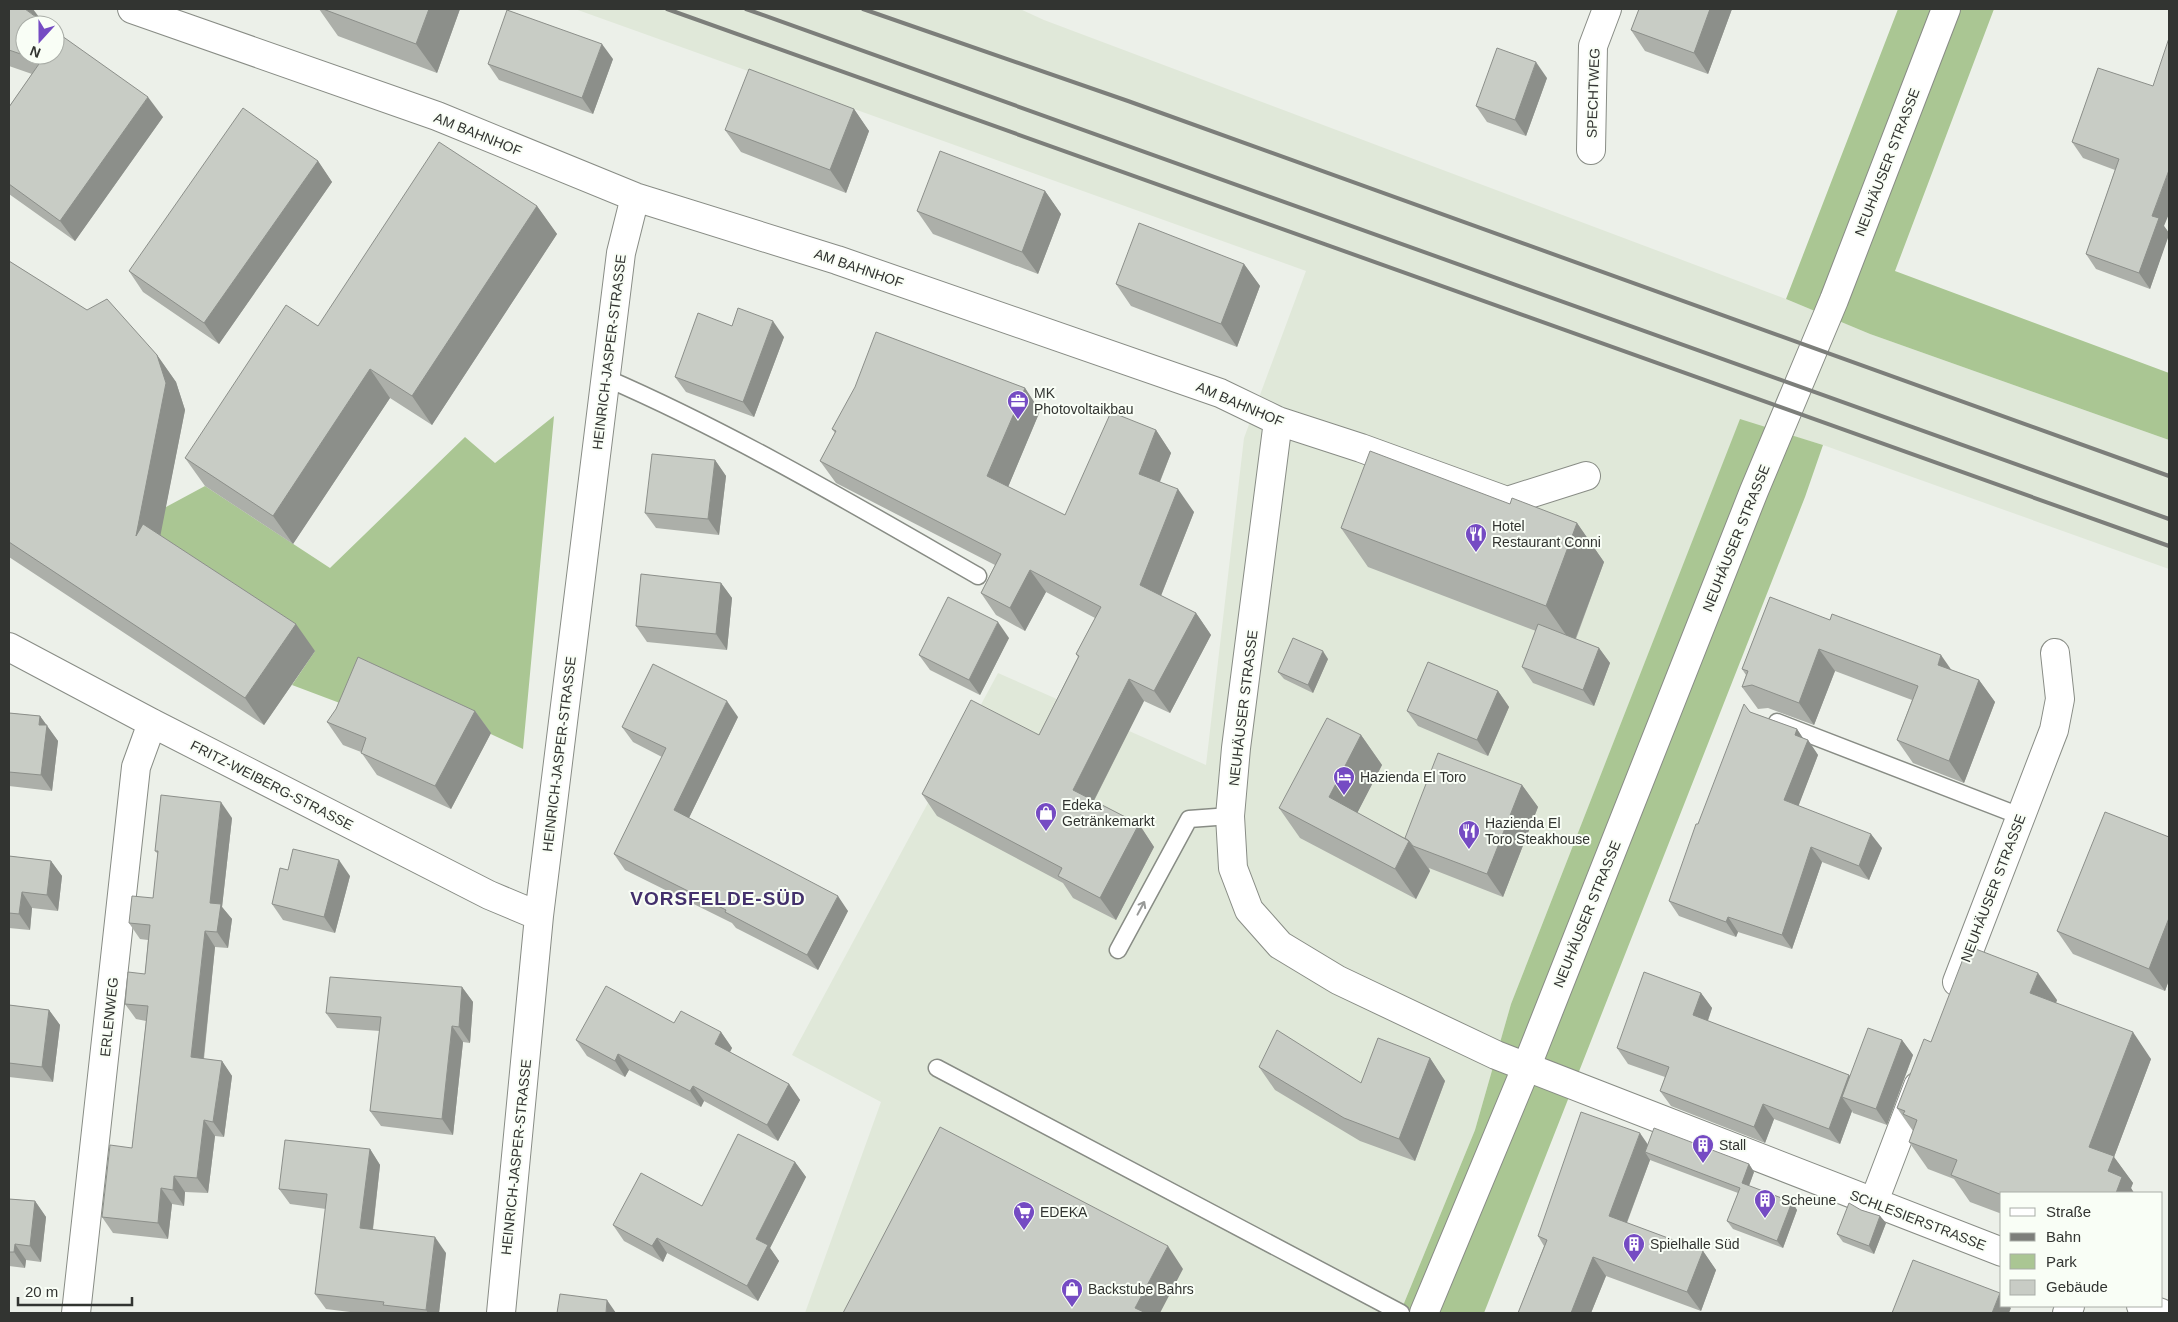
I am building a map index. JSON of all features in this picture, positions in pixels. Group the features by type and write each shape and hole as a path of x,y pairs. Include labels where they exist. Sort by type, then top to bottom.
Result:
{"street":[{"name":"AM BAHNHOF","path":"132,9 437,116 635,197 837,260 1220,393 1278,421 1361,448 1507,501 1586,476"},
{"name":"SPECHTWEG","path":"1591,150 1593,46 1607,9"},
{"name":"NEUHÄUSER STRASSE","path":"1424,1313 1526,1068 1754,491 1834,300 1946,9"},
{"name":"HEINRICH-JASPER-STRASSE","path":"501,1313 539,916 621,253 635,197"},
{"name":"NEUHÄUSER STRASSE","path":"1278,421 1236,748 1230,816 1232,868 1249,910 1280,945 1338,980 1496,1056 1526,1068"},
{"name":"FRITZ-WEIBERG-STRASSE","path":"9,647 152,723 489,895 539,916"},
{"name":"NEUHÄUSER STRASSE","path":"1950,1001 2054,730 2060,699 2055,652"},
{"name":"ERLENWEG","path":"76,1313 136,767 152,723"},
{"path":"1873,1204 1926,1065"},
{"name":"SCHLESIERSTRASSE","path":"1526,1068 1873,1204 2000,1251"},
{"path":"2144,1307 2161,1313"}],"lane":[{"path":"606,378 786,466 978,576"},
{"path":"1764,718 1882,761 2020,816"},
{"path":"1118,950 1189,819 1230,816"},
{"path":"937,1068 1401,1313"}],"shaded area":[{"path":"575,9 1020,9 1044,20 1786,299 1870,334 2169,440 2169,569 1823,445 1740,420 1511,1004 1475,1130 1400,1313 805,1313 881,1102 792,1055 998,673 1206,765 1244,438 1306,271"}],"green space":[{"path":"1898,9 1994,9 1895,271 2169,373 2169,440 1870,334 1786,299"},
{"path":"554,416 523,749 375,680 361,711 292,685 315,651 123,526 145,493 166,507 205,486 330,568 465,437 495,463"},
{"path":"1740,419 1823,445 1805,497 1484,1313 1400,1313 1475,1130 1511,1004"}],"building":[{"path":"9,9 25,9 33,15 15,15 15,52 9,50"},
{"path":"323,9 429,9 416,44"},
{"path":"1639,9 1710,9 1694,53 1631,30"},
{"path":"507,10 602,44 582,98 488,64"},
{"path":"65,38 148,97 60,221 9,184 9,107 38,65 65,65"},
{"path":"2169,38 2169,170 2152,216 2159,218 2139,273 2086,254 2119,159 2072,142 2098,68 2153,86"},
{"path":"1497,48 1536,62 1515,120 1476,106"},
{"path":"749,69 854,109 830,170 725,130"},
{"path":"243,108 318,161 204,323 129,271"},
{"path":"439,142 537,206 412,396 370,369 273,516 185,458 286,305 318,326"},
{"path":"940,151 1045,191 1022,252 917,211"},
{"path":"1139,223 1244,264 1221,324 1116,284"},
{"path":"9,261 87,310 107,299 157,355 166,383 136,536 143,524 296,624 245,698 9,542"},
{"path":"738,308 773,321 743,402 675,377 698,313 732,326"},
{"path":"876,332 1025,388 987,476 1065,515 1111,412 1156,430 1139,474 1178,489 1140,585 1196,613 1154,691 1129,679 1073,790 1139,824 1100,898 1058,876 1062,868 922,794 971,700 1039,735 1079,656 1076,654 1101,607 1030,570 1010,608 981,593 1001,554 820,461 836,431 832,429 855,387"},
{"path":"1370,451 1510,504 1512,498 1577,523 1546,606 1341,528"},
{"path":"652,454 715,460 708,519 645,513"},
{"path":"641,574 721,583 716,634 636,626"},
{"path":"948,597 998,622 969,680 919,655"},
{"path":"1770,597 1830,620 1832,614 1941,655 1938,665 1979,680 1949,761 1897,740 1918,686 1819,649 1799,703 1752,685 1742,687 1748,671 1742,669"},
{"path":"1538,624 1599,648 1583,690 1522,667"},
{"path":"1293,638 1323,651 1308,685 1278,672"},
{"path":"358,657 475,711 435,786 361,753 366,738 327,722 336,709"},
{"path":"1428,662 1498,691 1477,740 1407,711"},
{"path":"653,664 727,701 674,810 838,896 807,955 725,912 726,910 614,854 666,748 622,727"},
{"path":"1744,704 1750,712 1797,729 1795,735 1808,740 1784,800 1871,834 1859,866 1811,847 1782,935 1728,917 1726,922 1669,901 1696,824 1698,824"},
{"path":"9,713 40,716 39,725 47,725 41,775 9,772"},
{"path":"1327,718 1361,735 1329,797 1409,841 1395,869 1279,808"},
{"path":"1438,753 1522,785 1487,874 1413,846 1405,838"},
{"path":"161,795 221,802 210,903 221,904 217,932 205,931 191,1057 222,1061 213,1122 204,1120 197,1178 174,1176 173,1190 161,1188 158,1223 102,1217 110,1145 132,1148 148,1006 125,1004 128,972 145,974 150,925 129,923 132,896 153,898 158,851 155,851"},
{"path":"2105,812 2169,837 2169,918 2149,969 2057,931"},
{"path":"293,849 339,860 324,917 272,904 280,868 288,870"},
{"path":"9,856 51,861 47,895 22,892 19,914 9,913"},
{"path":"1968,946 2038,973 2030,993 2133,1032 2089,1147 2114,1156 2108,1171 2122,1177 2116,1192 2000,1192 2000,1194 1951,1175 1957,1160 1909,1142 1917,1120 1903,1114 1905,1111 1897,1108 1924,1039 1931,1042"},
{"path":"1644,972 1701,993 1693,1015 1849,1075 1829,1129 1763,1104 1754,1127 1660,1091 1669,1067 1617,1048"},
{"path":"330,977 462,987 459,1027 452,1026 442,1119 370,1111 381,1017 326,1013"},
{"path":"606,986 674,1023 681,1011 721,1032 715,1044 789,1084 767,1125 693,1086 690,1091 618,1054 615,1061 576,1040"},
{"path":"9,1005 49,1010 42,1067 9,1063"},
{"path":"1868,1028 1902,1040 1876,1109 1842,1097"},
{"path":"1277,1030 1361,1083 1378,1038 1430,1058 1399,1139 1344,1118 1259,1067"},
{"path":"1581,1112 1640,1133 1609,1216 1703,1251 1687,1292 1593,1257 1571,1313 1518,1313 1547,1240 1538,1236"},
{"path":"940,1127 1168,1246 1135,1308 1146,1313 843,1313"},
{"path":"1654,1128 1749,1164 1742,1183 1792,1202 1777,1241 1727,1221 1740,1188 1645,1152"},
{"path":"738,1134 795,1162 756,1239 768,1245 747,1286 657,1238 652,1246 613,1225 641,1173 702,1206"},
{"path":"285,1140 370,1149 360,1228 435,1237 426,1310 383,1305 384,1302 315,1294 327,1194 279,1189"},
{"path":"9,1199 35,1201 30,1246 15,1244 14,1252 9,1252"},
{"path":"1849,1203 1861,1210 1880,1216 1869,1246 1837,1234"},
{"path":"1913,1260 2000,1293 1992,1313 1892,1313"},
{"path":"560,1294 607,1300 606,1313 557,1313"}],"railway":[{"path":"667,9 2169,546"},
{"path":"746,9 2169,519"},
{"path":"863,9 1128,101 2169,476"}],"place":[{"name":"MK Photovoltaikbau","path":"1018,420"},
{"name":"Hotel Restaurant Conni","path":"1476,553"},
{"name":"Hazienda El Toro","path":"1344,796"},
{"name":"Edeka Getränkemarkt","path":"1046,832"},
{"name":"Hazienda El Toro Steakhouse","path":"1469,850"},
{"name":"Stall","path":"1703,1164"},
{"name":"Scheune","path":"1765,1219"},
{"name":"EDEKA","path":"1024,1231"},
{"name":"Spielhalle Süd","path":"1634,1263"},
{"name":"Backstube Bahrs","path":"1072,1308"}],"district":[{"name":"VORSFELDE-SÜD","path":"718,898"}]}
